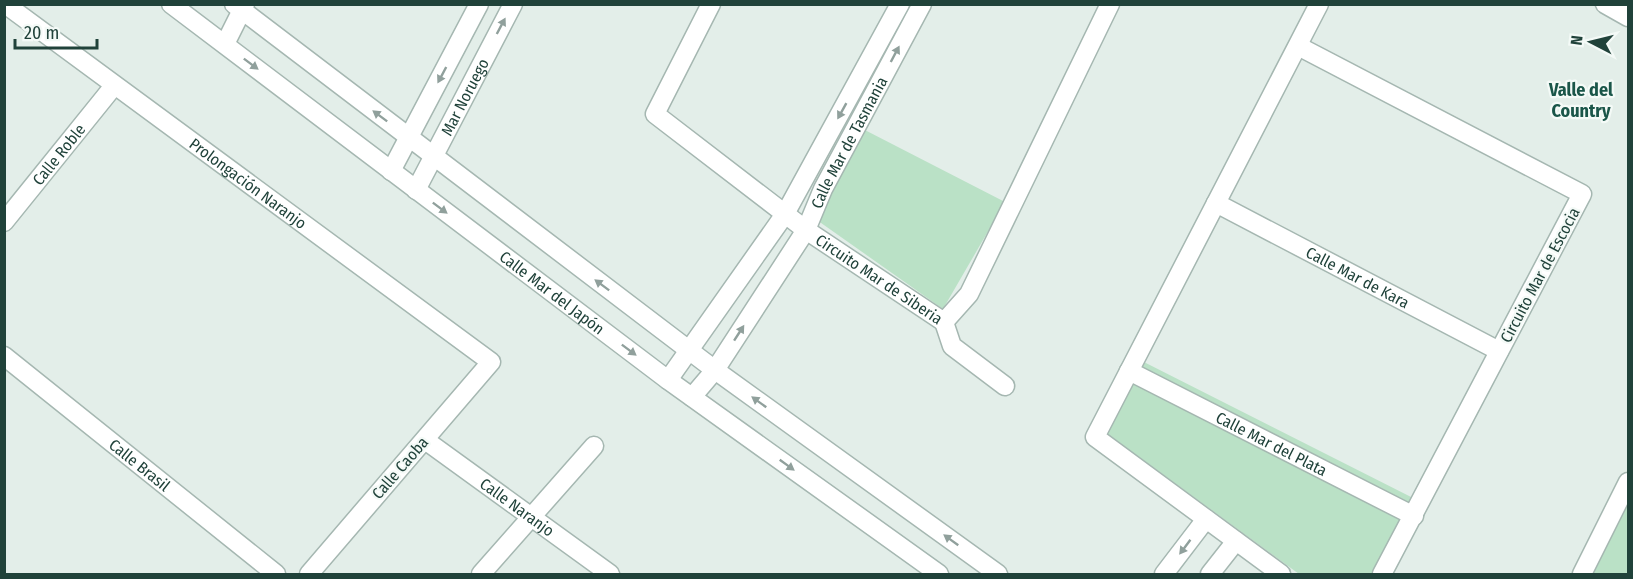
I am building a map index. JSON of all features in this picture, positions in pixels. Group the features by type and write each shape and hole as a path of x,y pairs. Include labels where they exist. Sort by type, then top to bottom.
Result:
{"street":[{"name":"Prolongación Naranjo","path":"5,4 113,87 491,362"},
{"name":"Calle Mar del Japón","path":"171,4 668,380 939,574"},
{"name":"Mar Noruego","path":"391,171 478,4"},
{"name":"Mar Noruego","path":"416,190 513,4"},
{"name":"Circuito Mar de Siberia","path":"711,4 655,114 806,230 944,322 969,294 1110,4"},
{"name":"Calle Mar de Tasmania","path":"668,380 785,214 900,4"},
{"name":"Calle Mar de Tasmania","path":"692,397 715,370 806,230 823,189 922,4"},
{"path":"1281,574 1095,437 1319,4"},
{"path":"1605,4 1629,17"},
{"path":"225,44 240,7 433,157 715,370 998,574"},
{"name":"Circuito Mar de Escocia","path":"1298,46 1582,194 1382,574"},
{"name":"Calle Roble","path":"4,222 113,87"},
{"name":"Calle Mar de Kara","path":"1216,203 1499,351"},
{"path":"944,322 952,346 1005,386"},
{"name":"Calle Brasil","path":"4,356 276,574"},
{"name":"Calle Caoba","path":"309,574 491,362"},
{"name":"Calle Mar del Plata","path":"1129,371 1414,516"},
{"name":"Calle Naranjo","path":"425,440 610,574"},
{"path":"481,574 594,446"},
{"path":"1582,574 1629,482"},
{"path":"1164,574 1206,519"},
{"path":"1210,574 1236,541"}],"green space":[{"path":"859,127 1005,202 943,309 814,218"},
{"path":"1134,357 1419,501 1381,574 1299,574 1098,427"},
{"path":"1628,502 1628,574 1591,574"}],"district":[{"name":"Valle del Country","path":"1581,100"}]}
